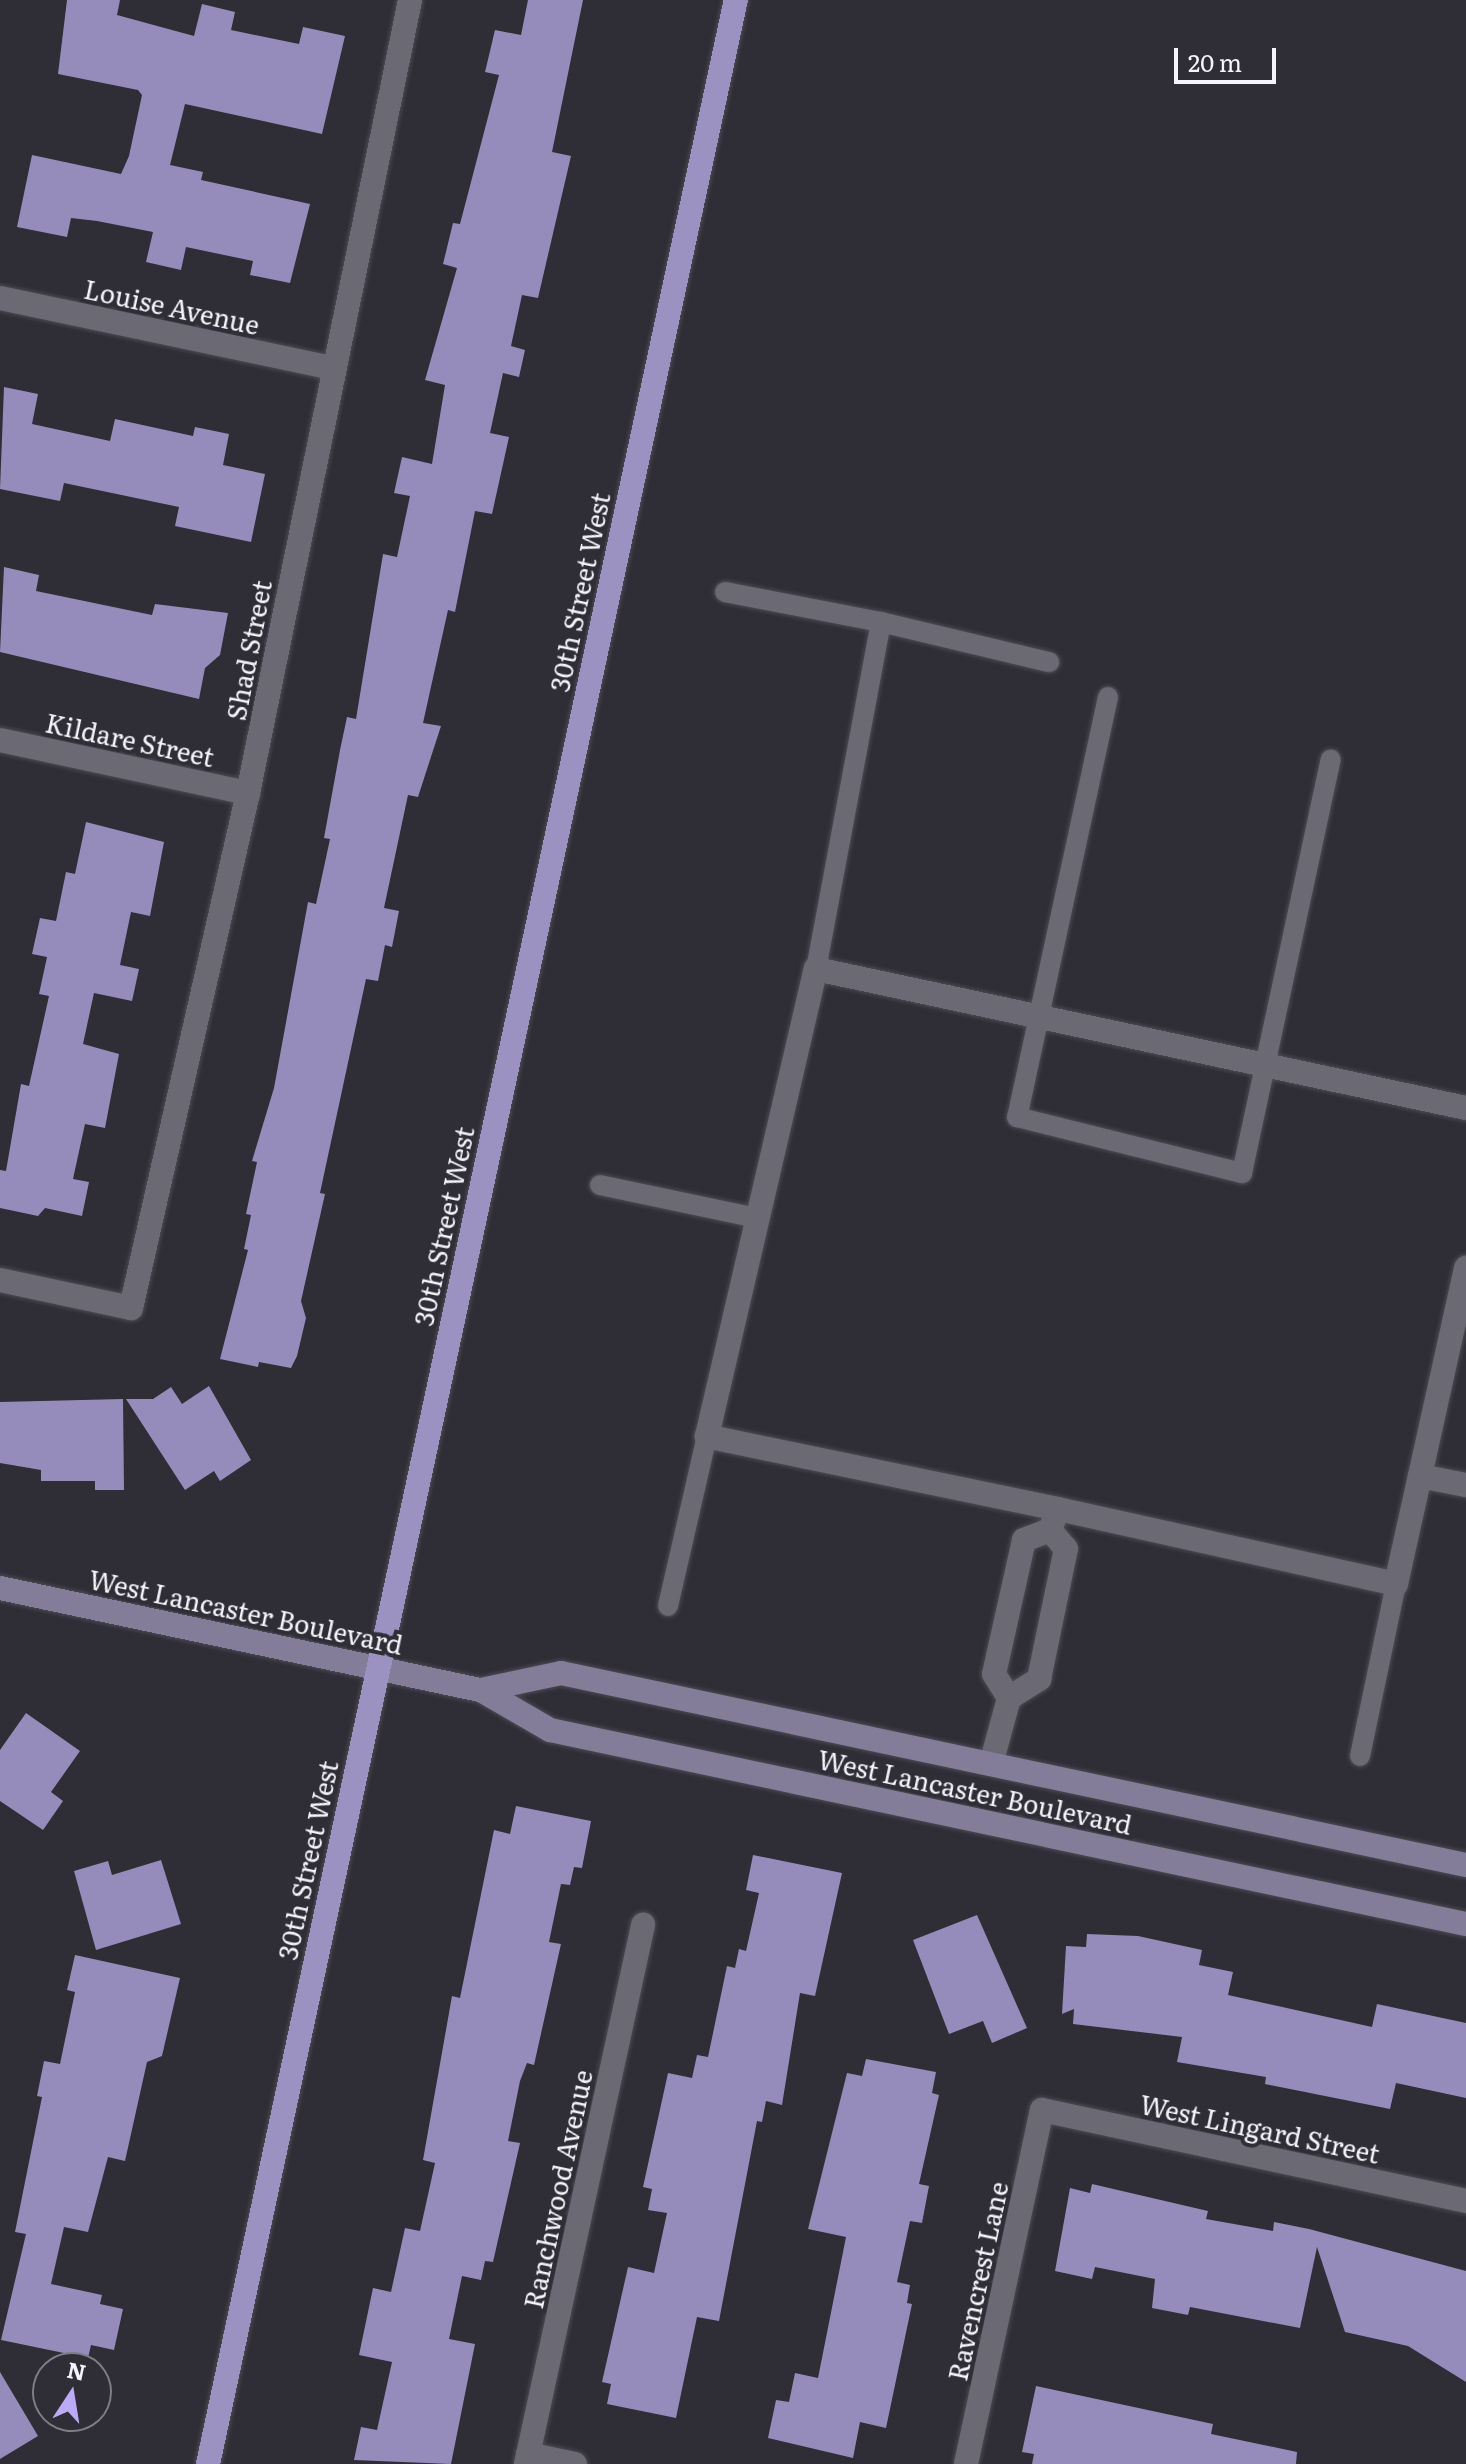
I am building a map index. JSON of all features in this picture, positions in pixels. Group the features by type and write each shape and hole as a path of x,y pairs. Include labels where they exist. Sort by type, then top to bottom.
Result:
{"main road":[{"name":"30th Street West","path":"208,2464 736,0"}],"street":[{"name":"Shad Street","path":"0,1280 131,1308 248,793 332,368 410,0"},
{"name":"Louise Avenue","path":"0,298 332,368"},
{"name":"Kildare Street","path":"0,740 248,793"},
{"path":"1466,1108 816,969 707,1436 1054,1520 1396,1584 1466,1268"},
{"path":"1420,1476 1466,1485"},
{"path":"991,1764 1009,1698 1039,1679 1066,1549 1054,1520"},
{"path":"1009,1698 994,1674 1024,1540 1054,1520"},
{"name":"West Lancaster Boulevard","path":"0,1588 481,1690 550,1730 1466,1924"},
{"name":"West Lancaster Boulevard","path":"481,1690 561,1673 1466,1865"},
{"name":"Ranchwood Avenue","path":"527,2459 643,1925"},
{"name":"West Lingard Street","path":"1042,2110 1466,2201"},
{"name":"Ravencrest Lane","path":"966,2464 1042,2110"},
{"path":"527,2459 575,2464"}],"lane":[{"path":"725,592 881,622 1049,662"},
{"path":"816,969 881,622"},
{"path":"1108,697 1017,1117 1242,1173 1268,1065 1331,759"},
{"path":"600,1185 757,1218"},
{"path":"668,1606 707,1436"},
{"path":"1360,1756 1396,1584"}],"building":[{"path":"67,0 120,0 117,15 194,36 202,4 235,12 231,30 299,44 303,27 345,36 322,134 185,104 170,165 203,172 201,180 310,204 290,283 250,275 253,261 186,247 181,270 146,262 153,232 71,218 67,237 17,227 32,155 121,174 129,156 142,95 138,90 58,74"},
{"path":"528,0 583,0 552,152 571,156 538,298 522,295 511,346 525,350 519,377 503,373 490,433 509,437 492,514 475,511 455,612 448,610 423,723 441,726 418,797 408,795 384,908 399,911 392,947 385,945 378,981 366,979 320,1193 325,1194 301,1301 306,1318 297,1356 291,1368 259,1362 258,1367 220,1359 248,1250 244,1249 251,1215 246,1214 257,1162 252,1161 274,1088 308,902 316,904 330,839 324,838 347,717 356,719 383,554 397,557 410,496 394,493 402,457 432,464 445,385 425,380 457,268 443,264 453,223 460,224 499,75 485,72 495,30 521,35"},
{"path":"4,387 38,394 32,424 110,441 115,419 193,436 195,427 229,434 223,465 265,474 251,542 175,526 179,507 64,483 60,501 0,489"},
{"path":"4,567 39,575 36,591 152,615 155,604 228,613 220,655 205,668 199,699 0,652"},
{"path":"86,822 164,842 150,916 131,912 120,965 139,969 132,1001 94,993 83,1044 119,1054 105,1128 85,1124 73,1179 89,1182 82,1216 45,1208 38,1216 0,1208 0,1170 6,1171 21,1084 29,1086 49,996 39,994 47,957 32,954 40,918 56,921 66,872 75,874"},
{"path":"209,1386 251,1460 220,1481 214,1471 185,1490 126,1399 153,1399 171,1387 182,1404"},
{"path":"123,1399 124,1490 95,1490 95,1481 41,1481 41,1470 0,1463 0,1402"},
{"path":"26,1713 80,1751 51,1792 63,1801 43,1830 0,1801 0,1750"},
{"path":"516,1806 591,1821 582,1868 574,1867 570,1885 561,1884 549,1942 561,1944 534,2065 527,2063 520,2081 508,2141 520,2143 493,2262 485,2261 481,2280 462,2276 449,2339 475,2344 451,2464 354,2460 361,2427 377,2430 392,2362 359,2355 373,2288 391,2292 405,2228 420,2231 435,2163 423,2160 452,1996 460,1998 494,1830 510,1834"},
{"path":"753,1855 842,1873 815,1996 800,1993 782,2105 766,2101 762,2122 757,2121 719,2321 697,2317 676,2418 607,2404 611,2384 602,2382 628,2267 654,2273 667,2213 648,2210 652,2189 643,2187 668,2073 692,2078 697,2055 708,2057 727,1966 735,1968 739,1949 746,1951 759,1893 746,1890"},
{"path":"161,1860 181,1924 96,1950 74,1871 108,1861 112,1875"},
{"path":"977,1915 1027,2028 992,2043 983,2021 949,2034 913,1940"},
{"path":"1087,1934 1138,1936 1202,1950 1199,1965 1233,1972 1228,1995 1372,2027 1377,2004 1466,2023 1466,2098 1396,2083 1390,2109 1265,2084 1266,2077 1177,2062 1182,2037 1073,2024 1074,2009 1062,2014 1066,1946 1086,1947"},
{"path":"75,1955 180,1978 162,2056 147,2062 125,2161 108,2157 88,2232 64,2227 51,2284 102,2295 100,2304 123,2309 114,2350 91,2345 89,2352 59,2352 1,2340 26,2234 15,2232 42,2097 37,2096 44,2061 60,2064 75,1992 67,1990"},
{"path":"866,2059 936,2072 932,2093 939,2095 919,2184 929,2186 922,2223 910,2221 897,2282 910,2285 907,2303 912,2304 886,2428 860,2422 853,2458 768,2438 776,2400 789,2402 795,2373 818,2378 846,2237 808,2229 847,2073 862,2076"},
{"path":"1092,2184 1208,2211 1206,2219 1273,2231 1274,2222 1309,2229 1466,2271 1466,2382 1408,2346 1345,2332 1317,2247 1300,2328 1190,2307 1188,2315 1152,2308 1155,2279 1095,2267 1092,2279 1055,2271 1070,2188 1090,2193"},
{"path":"0,2372 32,2426 32,2432 38,2436 0,2459"},
{"path":"1036,2386 1213,2424 1211,2434 1297,2452 1296,2464 1032,2464 1034,2454 1022,2452"}]}
